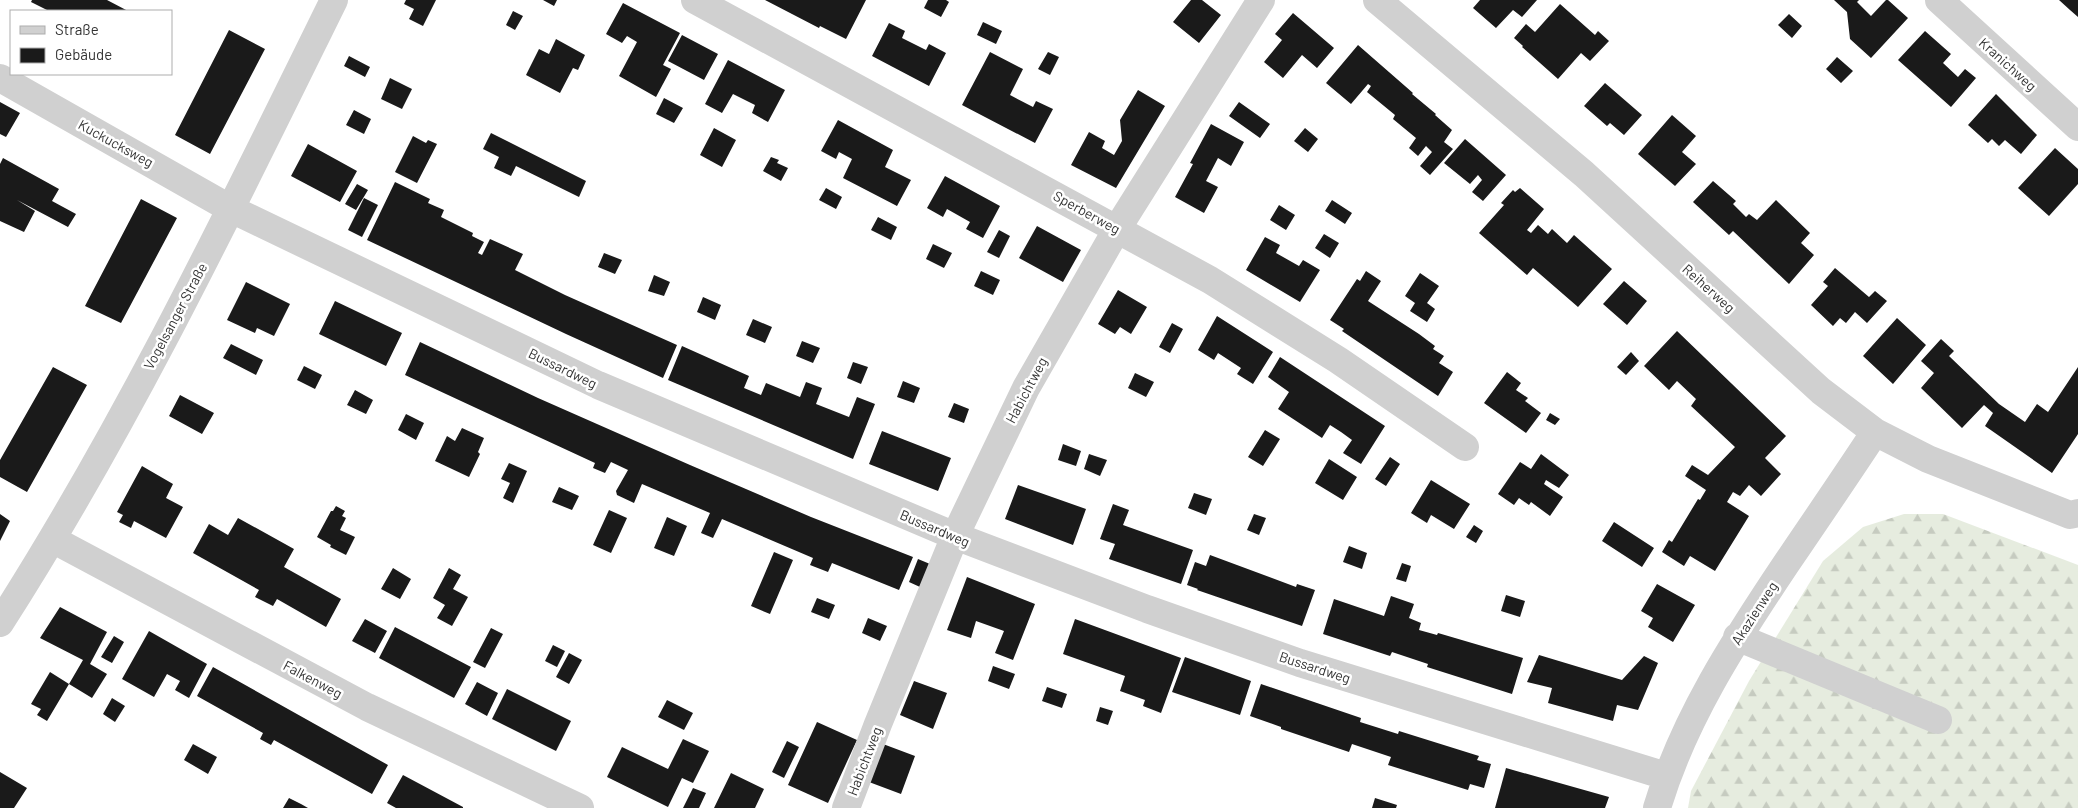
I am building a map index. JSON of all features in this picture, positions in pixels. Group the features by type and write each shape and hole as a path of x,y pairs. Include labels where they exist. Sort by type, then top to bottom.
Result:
{"street":[{"name":"Vogelsanger Straße","path":"0,623 52,540 151,362 231,209 334,0"},
{"name":"Sperberweg","path":"695,0 1210,280 1338,360 1465,447"},
{"name":"Habichtweg","path":"846,808 878,724 955,536 1026,388 1117,229 1261,0"},
{"name":"Reiherweg","path":"1378,0 1584,174 1821,390 1875,432 1928,459 2070,515 2078,512"},
{"name":"Kranichweg","path":"1939,0 2078,127"},
{"name":"Kuckucksweg","path":"0,78 231,209"},
{"name":"Bussardweg","path":"231,209 598,385 955,536 1147,609 1300,663 1666,776"},
{"name":"Akazienweg","path":"1657,808 1666,776 1703,699 1737,637 1875,432"},
{"name":"Falkenweg","path":"52,540 367,707 580,808"},
{"path":"1737,637 1938,720"}],"green space":[{"path":"1904,514 1943,514 2078,565 2078,808 1688,808 1691,791 1749,681 1823,561 1863,527"}],"building":[{"path":"32,0 107,0 126,10 47,10 31,2"},
{"path":"406,0 436,0 423,26 409,19 414,9 404,4"},
{"path":"543,0 557,0 554,6"},
{"path":"765,0 866,0 846,39 820,26 819,28"},
{"path":"928,0 946,0 949,2 941,17 924,8"},
{"path":"1191,0 1202,0 1221,15 1199,43 1173,22"},
{"path":"1480,0 1537,0 1522,17 1513,10 1496,28 1473,8"},
{"path":"1834,0 1859,0 1857,2 1871,16 1888,0 1908,18 1871,58 1850,39 1847,12"},
{"path":"2059,0 2078,0 2078,17 2070,10"},
{"path":"623,3 680,33 663,65 671,69 656,97 619,76 637,42 627,36 622,43 606,34"},
{"path":"1560,4 1595,35 1598,31 1609,41 1590,61 1581,53 1558,79 1514,38 1526,24 1535,32"},
{"path":"513,11 523,16 515,30 506,25"},
{"path":"1293,13 1334,48 1317,68 1302,55 1283,78 1264,62 1282,40 1275,34"},
{"path":"1789,14 1802,26 1792,38 1778,25"},
{"path":"983,22 1002,31 996,44 977,35"},
{"path":"889,23 905,31 902,38 926,50 929,44 946,53 929,86 872,56"},
{"path":"229,30 265,49 210,154 175,135"},
{"path":"1925,31 1951,54 1943,63 1958,77 1965,69 1976,78 1951,107 1898,60"},
{"path":"682,35 718,54 704,80 668,61"},
{"path":"556,39 585,55 578,70 573,68 560,93 526,75 539,49 549,54"},
{"path":"1358,45 1452,130 1444,142 1453,149 1430,175 1420,166 1432,152 1426,146 1418,156 1409,148 1416,138 1393,119 1395,115 1367,92 1371,86 1368,84 1351,104 1326,83"},
{"path":"990,52 1023,69 1010,95 1033,107 1036,101 1053,109 1035,143 962,105"},
{"path":"1048,52 1059,57 1050,75 1038,69"},
{"path":"349,56 370,67 365,77 344,66"},
{"path":"1837,57 1853,71 1841,83 1826,69"},
{"path":"728,60 785,90 768,122 752,113 755,105 733,94 722,113 705,104"},
{"path":"390,78 412,89 402,109 381,99"},
{"path":"1605,83 1642,115 1624,135 1610,123 1607,126 1584,106"},
{"path":"1138,90 1165,106 1116,188 1071,165 1089,132 1105,141 1102,148 1114,155 1122,141 1120,120"},
{"path":"1996,94 2037,135 2021,154 2005,140 1999,146 1992,139 1988,143 1968,125"},
{"path":"664,98 683,108 674,123 656,114"},
{"path":"0,102 20,113 6,137 0,134"},
{"path":"1239,102 1270,124 1260,138 1229,116"},
{"path":"354,110 371,119 364,134 346,125"},
{"path":"1672,115 1696,136 1682,152 1696,164 1675,186 1638,154"},
{"path":"838,120 893,150 885,167 911,180 897,206 843,178 852,159 839,152 836,159 821,151"},
{"path":"1211,124 1244,142 1231,166 1218,158 1206,181 1218,187 1204,213 1175,197 1193,164 1190,163"},
{"path":"714,128 736,140 722,167 700,155"},
{"path":"1305,128 1318,139 1308,152 1294,141"},
{"path":"491,133 586,181 579,197 516,166 511,176 494,168 499,157 483,149"},
{"path":"413,136 426,143 428,140 437,144 417,183 395,172"},
{"path":"1465,139 1506,175 1483,201 1472,192 1482,180 1478,175 1470,184 1444,163"},
{"path":"308,144 357,171 340,202 291,176"},
{"path":"2055,148 2078,169 2078,184 2049,216 2018,188"},
{"path":"771,157 779,160 777,163 788,168 781,181 763,171"},
{"path":"3,158 59,189 52,201 76,214 68,227 17,200 35,211 24,232 0,221 0,164"},
{"path":"945,176 1000,206 983,238 966,229 970,222 947,209 943,217 927,208"},
{"path":"1713,181 1736,201 1733,204 1746,217 1749,214 1757,220 1776,200 1810,233 1801,243 1814,255 1789,284 1733,231 1729,235 1693,202"},
{"path":"395,182 430,199 428,203 444,210 441,217 473,233 472,236 484,242 478,253 482,255 490,239 523,254 515,270 565,295 677,345 663,378 367,240"},
{"path":"357,184 368,190 356,210 345,204"},
{"path":"826,188 842,197 836,209 819,200"},
{"path":"1520,188 1544,209 1527,230 1531,233 1538,225 1548,234 1552,229 1567,243 1574,235 1612,269 1578,307 1533,268 1527,275 1479,233 1504,205 1501,203 1513,190 1515,192"},
{"path":"364,198 378,205 362,237 348,230"},
{"path":"141,199 177,218 121,323 85,306"},
{"path":"1332,200 1352,213 1345,224 1325,211"},
{"path":"1279,205 1295,215 1286,230 1270,220"},
{"path":"878,217 897,227 891,240 871,230"},
{"path":"1037,226 1081,250 1063,282 1019,258"},
{"path":"999,230 1010,236 999,258 987,252"},
{"path":"1324,234 1339,243 1330,258 1315,248"},
{"path":"1265,237 1280,245 1276,253 1299,266 1303,260 1320,270 1300,302 1246,270"},
{"path":"933,244 952,253 944,268 926,259"},
{"path":"604,253 622,260 615,274 598,267"},
{"path":"1835,268 1869,297 1875,291 1887,301 1867,323 1855,312 1846,323 1840,318 1833,326 1811,305 1828,286 1823,282"},
{"path":"981,271 1000,280 993,295 974,286"},
{"path":"1366,271 1381,281 1368,301 1419,334 1435,346 1433,349 1444,356 1439,363 1453,372 1438,396 1342,331 1344,329 1330,320 1357,279 1360,281"},
{"path":"1420,273 1439,286 1427,303 1435,309 1427,322 1410,311 1415,303 1405,296"},
{"path":"654,275 670,282 664,296 648,291"},
{"path":"1624,281 1647,301 1627,325 1603,304"},
{"path":"246,282 290,304 274,336 257,328 255,333 227,320"},
{"path":"1118,290 1147,307 1131,334 1120,327 1115,334 1098,324"},
{"path":"703,297 721,305 715,320 697,312"},
{"path":"335,301 402,333 386,366 319,334"},
{"path":"1217,316 1273,352 1253,384 1237,374 1241,368 1218,353 1214,360 1198,350"},
{"path":"1897,318 1926,345 1893,384 1863,356"},
{"path":"753,319 772,327 765,343 746,335"},
{"path":"1172,323 1183,329 1170,353 1159,347"},
{"path":"1677,331 1786,436 1765,458 1781,474 1761,496 1749,485 1740,496 1733,492 1727,502 1749,516 1715,571 1690,556 1684,566 1662,552 1669,540 1672,542 1698,499 1700,500 1706,490 1685,476 1692,465 1708,475 1735,447 1691,406 1696,399 1677,381 1669,390 1644,366"},
{"path":"1941,339 1954,351 1949,356 1999,404 2025,422 2037,404 2048,412 2078,367 2078,434 2052,473 1985,426 1993,413 1984,405 1962,428 1921,388 1934,373 1921,361"},
{"path":"802,341 820,348 813,363 796,356"},
{"path":"420,342 538,398 690,465 811,517 913,557 899,590 832,563 828,572 810,565 813,558 722,519 713,538 701,533 710,513 642,484 634,503 617,495 616,491 628,470 611,462 605,473 593,468 595,463 405,375"},
{"path":"231,344 263,360 256,375 223,358"},
{"path":"682,346 749,376 744,388 761,395 766,383 800,397 806,382 822,388 816,404 849,417 857,397 875,404 853,459 668,380"},
{"path":"1631,352 1639,361 1626,375 1617,367"},
{"path":"1280,357 1385,426 1361,464 1343,453 1352,440 1341,432 1330,425 1322,438 1278,409 1289,392 1268,377"},
{"path":"853,362 868,367 861,384 847,378"},
{"path":"304,366 322,375 315,389 297,380"},
{"path":"53,367 87,385 27,492 0,477 0,460"},
{"path":"1507,372 1521,383 1516,390 1528,398 1525,401 1541,413 1526,433 1484,403"},
{"path":"1135,373 1154,382 1146,397 1128,388"},
{"path":"903,381 920,388 914,403 897,397"},
{"path":"355,390 373,400 366,414 347,405"},
{"path":"180,395 214,413 202,434 169,416"},
{"path":"954,403 969,409 964,423 948,417"},
{"path":"1550,413 1560,419 1555,425 1546,420"},
{"path":"406,414 424,423 416,440 398,430"},
{"path":"462,428 484,438 478,452 480,454 469,477 435,461 447,436 455,441"},
{"path":"1265,430 1280,439 1263,466 1248,457"},
{"path":"882,431 951,458 938,491 869,464"},
{"path":"1063,444 1081,451 1076,466 1058,460"},
{"path":"1089,454 1107,460 1100,476 1084,469"},
{"path":"1541,454 1569,475 1559,488 1546,480 1544,484 1563,497 1550,516 1531,502 1529,505 1519,498 1514,505 1498,494 1520,462 1531,469"},
{"path":"1390,457 1400,464 1386,486 1375,479"},
{"path":"1329,459 1357,477 1343,500 1315,483"},
{"path":"509,463 527,471 513,503 503,498 510,483 501,479"},
{"path":"142,466 173,484 166,498 183,507 166,538 134,521 131,528 119,522 123,515 117,512"},
{"path":"1431,480 1470,504 1454,529 1431,515 1427,523 1411,513"},
{"path":"1018,485 1086,509 1073,545 1005,519"},
{"path":"559,487 579,496 572,510 552,502"},
{"path":"1194,493 1212,499 1206,515 1188,508"},
{"path":"1113,504 1129,510 1123,525 1193,550 1181,584 1109,559 1115,544 1100,539"},
{"path":"336,506 345,511 342,516 346,518 340,530 355,537 346,555 330,547 331,545 317,537 331,511"},
{"path":"609,510 627,518 611,553 593,545"},
{"path":"0,514 10,521 0,541"},
{"path":"1254,514 1266,518 1259,535 1247,530"},
{"path":"667,517 687,526 674,556 654,548"},
{"path":"238,518 294,549 284,567 341,599 326,627 277,599 273,606 255,597 259,590 193,553 209,524 228,535"},
{"path":"1614,522 1654,548 1642,567 1602,541"},
{"path":"1474,525 1483,531 1476,543 1466,537"},
{"path":"1349,546 1367,553 1362,569 1343,562"},
{"path":"774,552 793,560 770,614 751,606"},
{"path":"1210,555 1296,587 1297,584 1315,590 1302,626 1187,585 1195,562 1206,566"},
{"path":"918,559 930,564 920,587 909,582"},
{"path":"1402,563 1411,566 1406,582 1396,579"},
{"path":"393,568 411,579 400,599 381,589"},
{"path":"449,568 461,575 453,589 468,597 452,626 437,618 445,605 433,598"},
{"path":"967,577 1035,604 1013,660 995,653 1004,631 976,621 971,638 947,630"},
{"path":"1657,584 1695,605 1673,642 1648,627 1653,618 1641,611"},
{"path":"1506,595 1525,601 1520,617 1501,611"},
{"path":"1391,596 1414,604 1409,618 1421,623 1419,630 1437,635 1438,633 1523,658 1512,694 1427,667 1428,664 1392,652 1390,656 1323,634 1334,599 1384,616"},
{"path":"817,598 835,605 829,619 811,612"},
{"path":"60,607 107,632 90,664 107,674 92,698 69,684 83,660 40,638"},
{"path":"868,618 887,626 880,641 862,633"},
{"path":"365,619 387,631 375,653 352,641"},
{"path":"1075,619 1181,658 1161,713 1143,706 1145,700 1120,691 1125,676 1063,654"},
{"path":"395,627 471,667 454,698 379,658"},
{"path":"491,628 503,634 485,668 473,662"},
{"path":"149,631 207,664 189,698 175,690 180,681 167,674 154,697 122,679"},
{"path":"114,636 124,642 112,663 101,657"},
{"path":"553,645 565,651 557,667 545,661"},
{"path":"569,653 582,660 569,684 556,677"},
{"path":"1539,655 1622,680 1644,656 1658,663 1638,710 1617,705 1613,721 1548,703 1552,688 1527,682"},
{"path":"1185,657 1251,681 1240,715 1172,692"},
{"path":"993,666 1015,674 1009,689 988,681"},
{"path":"213,667 388,765 372,794 274,740 271,745 260,739 263,733 197,696"},
{"path":"50,672 69,684 47,721 37,715 41,709 31,704"},
{"path":"914,681 947,693 933,729 900,715"},
{"path":"477,682 498,693 487,716 465,704"},
{"path":"1261,684 1361,718 1360,722 1398,734 1399,731 1479,756 1477,760 1491,764 1484,788 1470,784 1468,790 1388,765 1391,757 1352,744 1349,752 1281,729 1281,727 1250,716"},
{"path":"1047,687 1067,694 1062,708 1042,701"},
{"path":"507,689 571,721 556,751 492,719"},
{"path":"112,698 125,706 115,722 103,714"},
{"path":"667,700 693,713 684,730 658,717"},
{"path":"1100,707 1113,711 1108,725 1096,721"},
{"path":"817,722 857,740 828,803 788,785"},
{"path":"683,739 709,751 693,783 682,778 668,807 607,777 622,747 668,769"},
{"path":"787,741 799,747 784,778 772,772"},
{"path":"193,744 217,757 208,774 184,760"},
{"path":"883,744 915,756 901,794 869,782"},
{"path":"1506,768 1609,797 1605,808 1495,808"},
{"path":"0,772 27,788 14,808 0,808"},
{"path":"731,773 764,789 755,808 714,808"},
{"path":"403,775 463,808 396,808 387,803"},
{"path":"693,788 706,793 699,808 683,808"},
{"path":"289,798 301,804 308,808 283,808"},
{"path":"1375,798 1397,805 1396,808 1372,808"}]}
